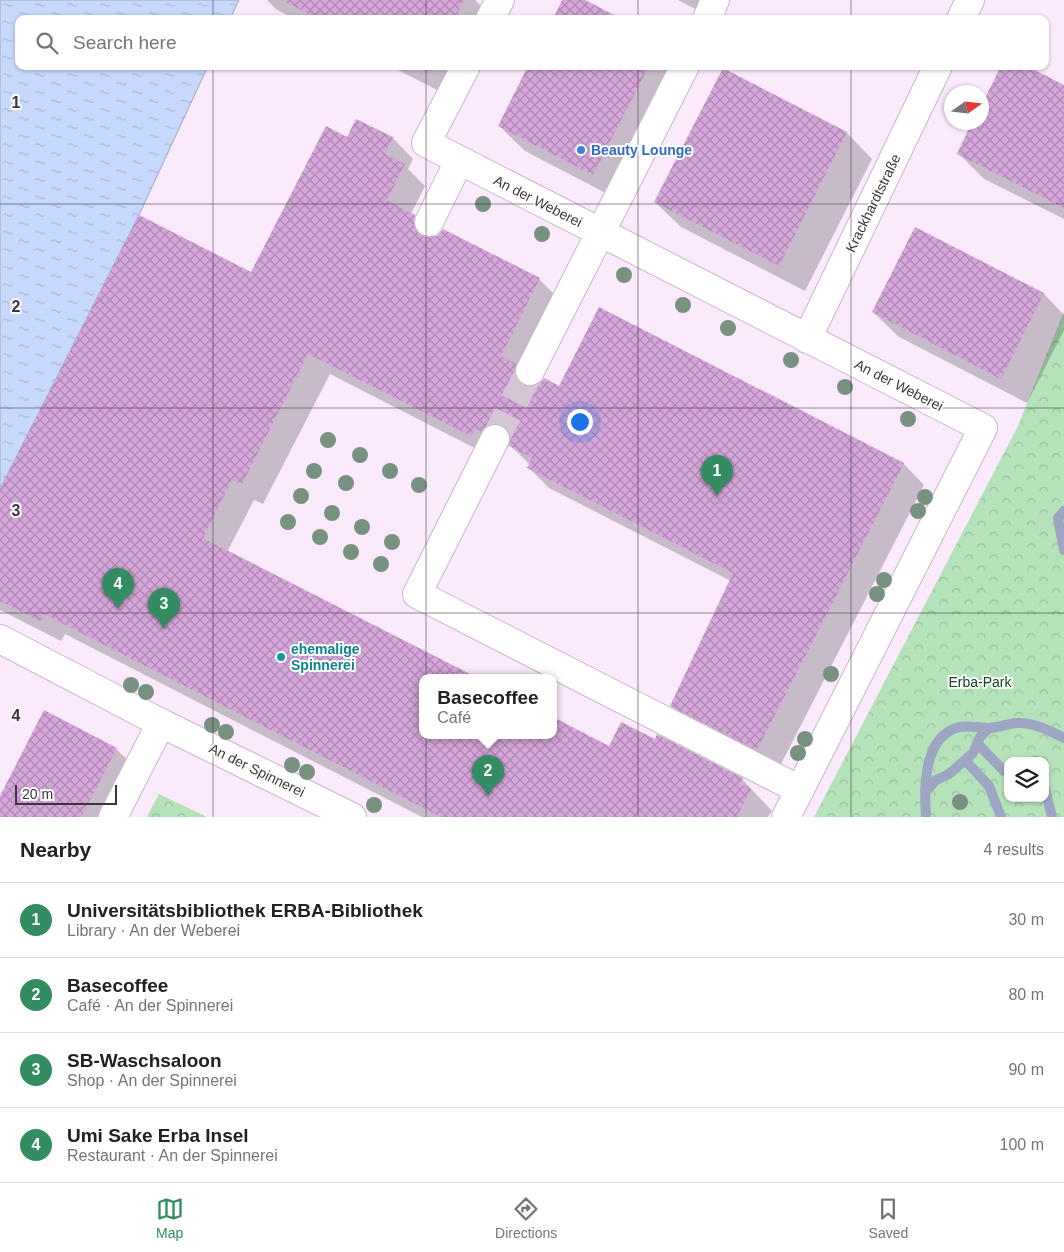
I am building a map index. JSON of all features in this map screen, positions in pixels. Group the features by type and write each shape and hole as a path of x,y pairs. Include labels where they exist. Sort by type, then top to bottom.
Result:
{"street":[{"path":"492,15 500,0"},
{"path":"709,15 716,0"},
{"path":"963,15 970,0"},
{"name":"An der Weberei","path":"464,70 426,143 983,428 786,817"},
{"path":"530,371 683,70"},
{"name":"Krackhardtstraße","path":"807,339 936,70"},
{"path":"429,222 459,161"},
{"path":"495,439 416,594 800,790"},
{"name":"An der Spinnerei","path":"0,639 161,723 352,817"},
{"path":"112,817 161,723"}],"green space":[{"name":"Erba-Park","path":"1064,311 1064,817 814,817 1018,426"},
{"path":"159,794 207,817 147,817"}],"water":[{"path":"0,0 239,0 232,15 15,15 15,70 206,70 139,215 0,489"}],"building":[{"path":"282,0 464,0 457,15 311,15"},
{"path":"562,0 585,0 614,15 555,15"},
{"path":"526,70 647,70 593,175 498,126"},
{"path":"722,70 727,70 847,132 779,266 654,202"},
{"path":"999,70 1035,70 1064,85 1064,208 957,154 968,130 989,130 989,90"},
{"path":"356,119 393,137 385,154 405,164 387,200 415,215 414,224 416,231 422,236 431,238 438,235 443,229 540,278 501,356 516,364 514,372 517,379 523,385 531,387 539,384 544,378 559,386 599,307 904,463 757,750 670,706 733,573 527,468 532,458 509,446 511,439 508,431 502,425 494,423 481,431 475,428 471,436 308,354 242,484 232,480 203,538 470,674 419,674 419,739 557,739 557,719 609,746 621,722 655,739 657,734 743,778 740,783 751,789 737,817 441,817 44,614 40,621 0,601 0,489 139,215 251,272 326,126 347,137"},
{"path":"915,227 1044,293 1001,379 872,312"},
{"path":"44,710 117,748 81,817 0,817 0,796"}],"waterway":[{"path":"1064,511 1058,518 1064,550"},
{"path":"926,817 925,792 928,765 938,741 947,733 963,726 990,728 1023,723 1064,738"},
{"path":"925,792 936,780 949,774 973,753 980,737 989,728"},
{"path":"977,743 1004,771"},
{"path":"965,760 989,786 1001,817"},
{"path":"1048,802 1052,817"}],"tunnel":[{"path":"495,439 530,371"}],"place":[{"name":"Beauty Lounge","path":"581,150"},
{"name":"Universitätsbibliothek ERBA-Bibliothek","path":"717,496"},
{"name":"Umi Sake Erba Insel","path":"118,609"},
{"name":"SB-Waschsaloon","path":"164,629"},
{"name":"ehemalige Spinnerei","path":"281,657"},
{"name":"Basecoffee","path":"488,796"}]}
